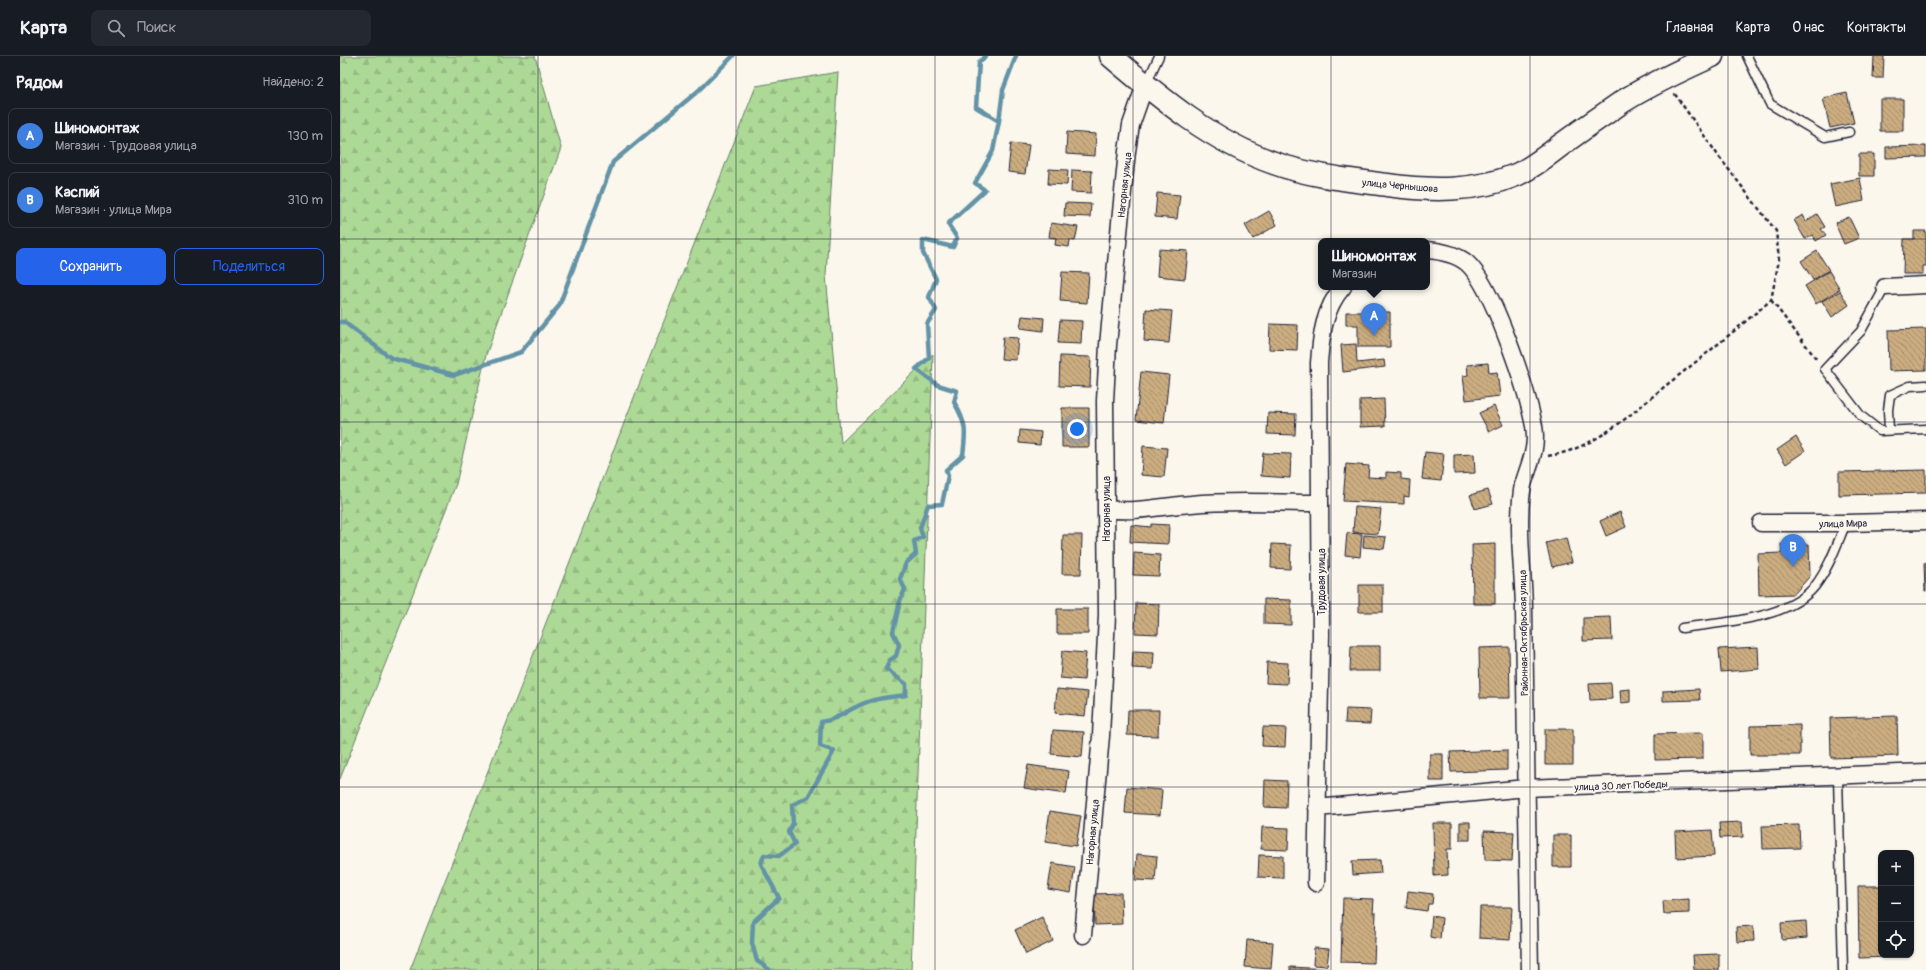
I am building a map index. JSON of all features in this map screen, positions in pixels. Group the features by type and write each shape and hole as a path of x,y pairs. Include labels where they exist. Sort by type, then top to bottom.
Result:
{"main road":[{"name":"улица Чернышова","path":"1111,56 1145,85 1195,122 1245,150 1273,163 1322,176 1403,187 1435,189 1465,188 1494,183 1518,174 1624,101 1712,56"}],"street":[{"name":"Нагорная улица","path":"1083,935 1101,736 1107,615 1105,401 1108,337 1129,138 1136,107 1145,85"},
{"name":"Районная-Октябрьская улица","path":"1430,251 1453,255 1465,262 1483,284 1506,336 1528,403 1534,427 1533,458 1523,486 1520,504 1524,609 1530,970"},
{"path":"1885,287 1926,285"},
{"name":"Трудовая улица","path":"1316,883 1321,635 1319,363 1320,342 1330,306 1341,290"},
{"path":"1106,510 1127,512 1191,504 1230,502 1320,503"},
{"name":"улица Мира","path":"1761,523 1926,521"},
{"name":"улица 30 лет Победы","path":"1317,808 1526,788 1838,777 1926,772"}],"lane":[{"path":"1145,85 1159,56"},
{"path":"1747,56 1770,104 1824,137 1849,132"},
{"path":"1885,287 1861,331 1825,369 1861,416 1880,430 1926,429"},
{"path":"1889,430 1888,410 1890,395 1910,386 1926,385"},
{"path":"1682,628 1768,615 1786,609 1802,598 1815,586 1846,523"},
{"path":"1838,777 1843,970"}],"path":[{"path":"1533,458 1558,454 1589,444 1624,419 1771,300 1779,260 1776,231 1720,158 1665,79"},
{"path":"1771,300 1825,369"}],"green space":[{"path":"340,56 535,56 561,148 486,355 456,484 340,779"},
{"path":"838,72 826,275 841,443 933,354 911,970 410,970 756,86"}],"building":[{"path":"1874,56 1884,56 1883,78 1873,78"},
{"path":"1847,93 1854,123 1830,128 1823,98"},
{"path":"1880,99 1903,99 1903,131 1880,131"},
{"path":"1067,132 1096,134 1095,156 1066,154"},
{"path":"1011,143 1029,145 1025,174 1008,172"},
{"path":"1926,146 1926,157 1886,158 1886,147"},
{"path":"1859,154 1874,154 1874,176 1859,176"},
{"path":"1049,169 1068,170 1067,185 1048,184"},
{"path":"1072,170 1092,171 1091,193 1071,192"},
{"path":"1860,178 1864,201 1835,207 1830,184"},
{"path":"1157,193 1180,195 1177,219 1155,217"},
{"path":"1065,203 1091,204 1090,217 1064,216"},
{"path":"1269,211 1277,225 1253,239 1245,225"},
{"path":"1817,214 1825,227 1821,229 1826,235 1816,241 1812,235 1805,239 1794,220 1803,215 1806,221"},
{"path":"1849,217 1859,238 1844,244 1835,223"},
{"path":"1051,223 1078,227 1075,241 1070,240 1069,247 1055,245 1056,238 1049,237"},
{"path":"1914,231 1926,231 1926,266 1923,266 1923,274 1903,274 1904,239 1914,239"},
{"path":"1159,249 1188,251 1185,279 1157,276"},
{"path":"1817,251 1829,270 1813,280 1801,261"},
{"path":"1829,271 1840,289 1816,304 1805,286"},
{"path":"1062,272 1089,273 1087,303 1060,301"},
{"path":"1840,291 1849,305 1832,317 1822,301"},
{"path":"1146,309 1172,311 1169,343 1144,341"},
{"path":"1346,312 1390,312 1390,347 1358,347 1358,325 1346,325"},
{"path":"1022,316 1044,318 1043,331 1020,328"},
{"path":"1060,320 1082,321 1081,344 1058,343"},
{"path":"1270,324 1298,325 1297,350 1269,349"},
{"path":"1926,329 1926,370 1889,371 1888,330"},
{"path":"1003,337 1018,338 1016,360 1001,359"},
{"path":"1356,344 1357,363 1384,360 1385,367 1343,372 1341,345"},
{"path":"1060,356 1091,357 1090,387 1059,386"},
{"path":"1488,363 1489,373 1497,372 1500,396 1466,400 1463,376 1468,375 1467,365"},
{"path":"1141,372 1169,375 1164,423 1136,420"},
{"path":"1384,399 1385,426 1360,427 1360,400"},
{"path":"1494,406 1503,425 1489,432 1479,413"},
{"path":"1062,408 1089,408 1089,447 1062,447"},
{"path":"1268,413 1296,414 1295,435 1267,434"},
{"path":"1020,430 1041,432 1040,445 1019,443"},
{"path":"1796,437 1805,451 1786,464 1777,450"},
{"path":"1143,446 1167,448 1164,477 1141,475"},
{"path":"1425,452 1444,454 1441,481 1422,479"},
{"path":"1263,453 1291,454 1290,478 1261,476"},
{"path":"1474,454 1475,473 1454,474 1454,455"},
{"path":"1346,464 1369,466 1368,477 1386,478 1386,472 1401,473 1401,479 1410,480 1409,497 1404,496 1404,504 1343,501"},
{"path":"1926,470 1926,493 1839,495 1839,472"},
{"path":"1488,490 1493,504 1475,509 1470,495"},
{"path":"1355,507 1381,509 1378,534 1353,532"},
{"path":"1620,512 1626,527 1606,536 1600,521"},
{"path":"1151,524 1169,525 1168,544 1130,542 1131,525 1151,527"},
{"path":"1347,533 1362,534 1360,557 1345,555"},
{"path":"1063,535 1082,535 1081,574 1062,574"},
{"path":"1364,535 1386,537 1384,549 1363,547"},
{"path":"1566,538 1572,562 1552,567 1546,543"},
{"path":"1272,544 1291,545 1290,569 1271,568"},
{"path":"1495,544 1495,604 1473,604 1472,545"},
{"path":"1781,544 1809,544 1810,576 1794,594 1759,595 1758,554 1782,553"},
{"path":"1134,553 1160,555 1159,576 1133,575"},
{"path":"1924,563 1926,563 1926,591 1925,591"},
{"path":"1359,585 1383,585 1383,612 1359,612"},
{"path":"1264,599 1291,600 1291,625 1264,624"},
{"path":"1136,603 1159,604 1158,634 1135,633"},
{"path":"1057,609 1088,609 1088,634 1057,634"},
{"path":"1611,617 1612,640 1583,641 1583,618"},
{"path":"1351,646 1380,646 1380,671 1350,671"},
{"path":"1509,647 1510,698 1480,698 1479,648"},
{"path":"1758,647 1759,669 1721,672 1719,649"},
{"path":"1062,651 1086,653 1084,680 1060,678"},
{"path":"1133,651 1154,652 1153,669 1132,668"},
{"path":"1267,662 1288,663 1287,684 1266,683"},
{"path":"1611,683 1612,699 1590,700 1589,684"},
{"path":"1057,689 1088,692 1085,716 1055,713"},
{"path":"1630,689 1630,702 1621,703 1620,690"},
{"path":"1699,689 1700,700 1663,701 1663,691"},
{"path":"1346,709 1371,710 1370,724 1345,723"},
{"path":"1128,710 1159,710 1158,736 1127,735"},
{"path":"1897,716 1898,756 1831,758 1830,718"},
{"path":"1800,725 1800,755 1750,755 1750,726"},
{"path":"1263,727 1286,728 1285,747 1262,746"},
{"path":"1545,729 1573,729 1573,765 1545,765"},
{"path":"1053,730 1084,732 1082,757 1051,754"},
{"path":"1703,733 1703,759 1655,760 1655,734"},
{"path":"1507,750 1507,770 1451,772 1450,752"},
{"path":"1430,754 1443,754 1443,781 1430,781"},
{"path":"1028,765 1069,771 1066,794 1024,788"},
{"path":"1265,780 1287,781 1286,808 1264,807"},
{"path":"1127,787 1162,790 1160,815 1125,813"},
{"path":"1050,811 1081,816 1076,846 1045,842"},
{"path":"1460,822 1470,822 1470,840 1460,840"},
{"path":"1742,822 1743,837 1720,838 1719,823"},
{"path":"1433,823 1452,823 1452,849 1447,849 1448,875 1434,876"},
{"path":"1799,825 1800,848 1763,849 1762,826"},
{"path":"1262,827 1289,828 1288,850 1261,849"},
{"path":"1712,830 1714,856 1676,858 1675,832"},
{"path":"1484,831 1514,832 1512,861 1485,860"},
{"path":"1553,835 1571,835 1571,867 1553,867"},
{"path":"1137,854 1157,856 1155,881 1135,880"},
{"path":"1259,855 1283,856 1283,878 1258,877"},
{"path":"1380,860 1381,873 1353,875 1352,861"},
{"path":"1052,863 1075,867 1071,893 1048,889"},
{"path":"1858,886 1878,886 1878,957 1859,958"},
{"path":"1408,891 1433,894 1432,904 1428,904 1427,911 1406,908"},
{"path":"1121,893 1122,924 1095,925 1094,894"},
{"path":"1343,898 1374,899 1373,913 1376,913 1374,963 1341,962"},
{"path":"1689,899 1689,913 1664,914 1663,901"},
{"path":"1480,907 1512,907 1510,940 1479,938"},
{"path":"1432,916 1442,918 1440,939 1430,937"},
{"path":"1042,917 1053,941 1026,954 1015,930"},
{"path":"1806,921 1807,938 1782,940 1781,923"},
{"path":"1753,926 1754,941 1737,942 1736,927"},
{"path":"1247,940 1273,942 1271,969 1245,967"},
{"path":"1314,948 1329,949 1327,966 1313,965"},
{"path":"1719,954 1719,970 1694,970 1693,955"},
{"path":"1290,967 1329,969 1329,970 1290,970"}],"waterway":[{"path":"340,322 344,322 391,358 454,375 521,352 559,306 613,162 698,91 733,56"},
{"path":"770,970 757,961 752,943 753,922 779,898 761,864 764,855 779,856 795,844 789,832 793,824 792,805 808,797 834,751 820,746 821,722 837,717 871,701 906,695 906,684 886,669 890,660 896,656 899,645 893,632 900,601 905,589 900,579 906,563 916,554 914,541 923,537 920,528 928,505 942,504 948,476 946,470 963,455 965,440 963,422 954,402 957,391 938,385 916,369 929,358 927,324 936,310 929,297 936,279 923,253 923,240 953,247 957,238 948,224 985,190 975,183 993,151 999,121 976,107 979,62 986,56"},
{"path":"999,121 1003,90 1016,56"}],"place":[{"name":"Шиномонтаж","path":"1374,336"},
{"name":"Каспий","path":"1793,567"}]}
